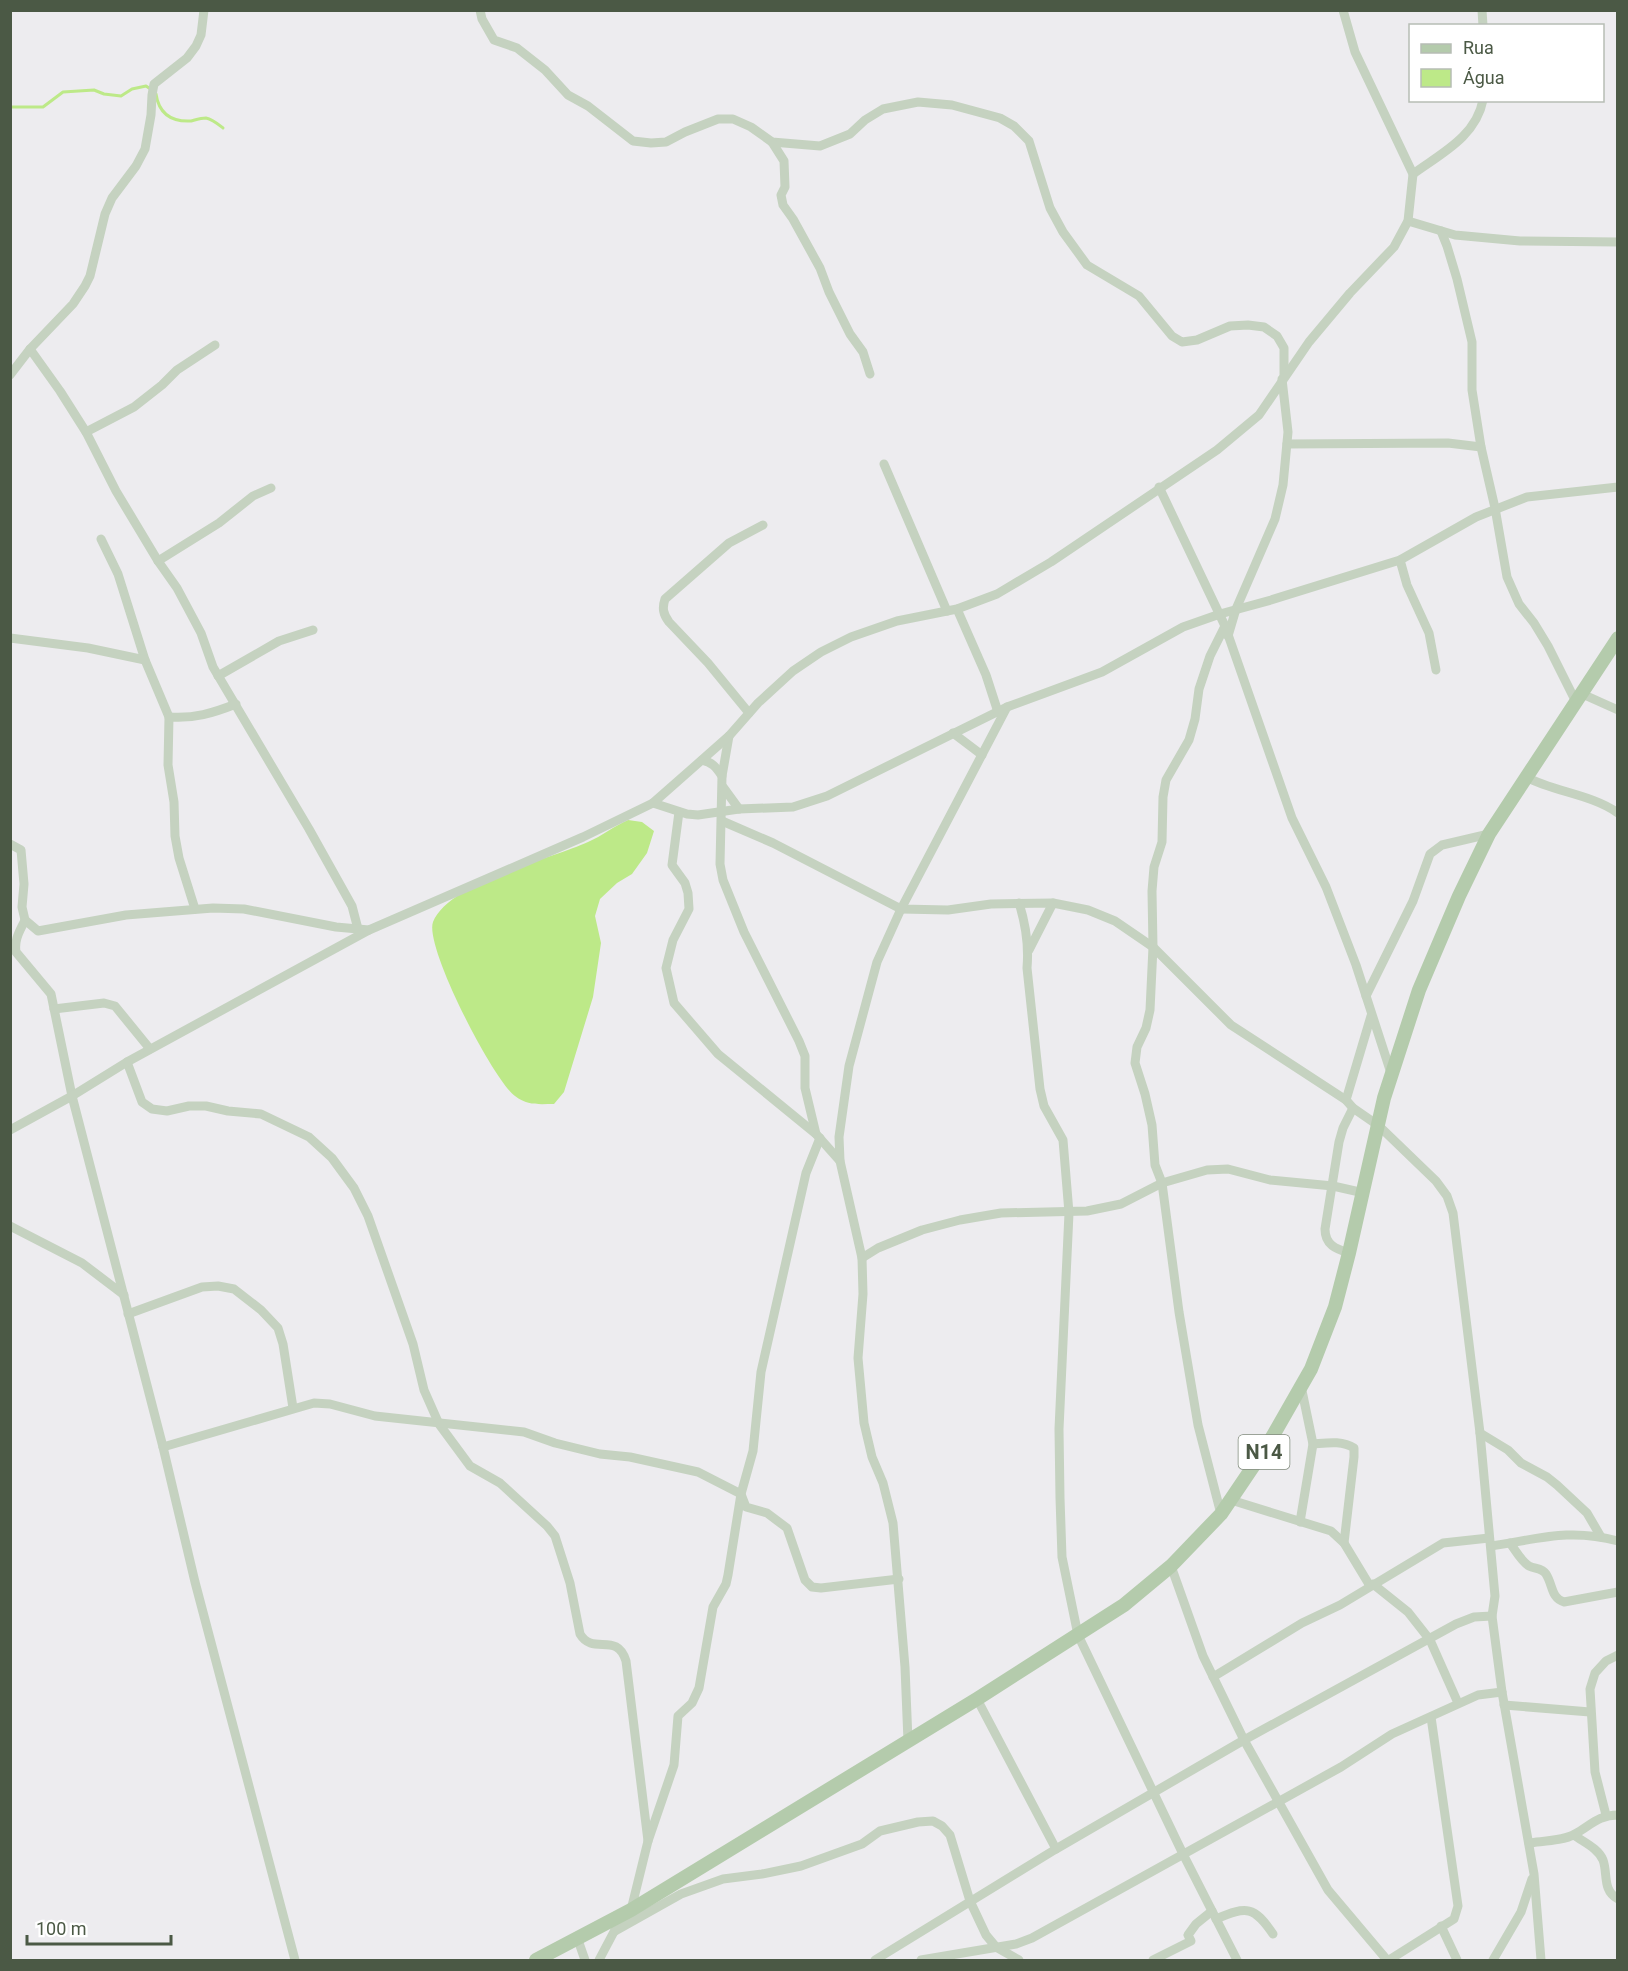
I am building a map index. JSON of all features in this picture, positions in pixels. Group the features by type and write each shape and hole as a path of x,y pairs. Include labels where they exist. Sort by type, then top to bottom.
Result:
{"main road":[{"name":"N14","path":"536,1960 578,1940 626,1912 1078,1635 1124,1605 1171,1566 1221,1514 1267,1446 1311,1369 1335,1307 1392,1074 1419,990 1459,896 1489,834 1617,638"}],"street":[{"path":"10,375 30,349 73,304 90,276 105,214 112,198 136,166 145,149 152,115 154,84 187,58 196,46 201,35 204,10"},
{"path":"480,10 482,19 494,40 518,48 545,70 568,94 588,106 633,141 666,142 718,119 733,119 752,127 772,142 784,161 785,187 781,195 783,205 820,268 850,334 863,352 870,374"},
{"path":"10,1130 150,1049 369,930 653,803 729,736 749,713 793,671 821,652 851,637 897,621 957,609 996,594 1033,573 1217,450 1259,415 1283,377 1350,293 1394,247 1408,221 1413,174 1355,52 1343,10"},
{"path":"772,142 820,146 850,134 865,120 883,109 918,102 952,105 1000,118 1014,126 1029,141 1050,208 1087,265 1139,296 1172,336 1182,342 1197,340 1230,326 1248,325 1264,327 1277,336 1284,348 1283,377 1288,432 1283,485 1275,519 1236,609 1228,636"},
{"path":"1413,174 1468,133 1481,111 1483,102"},
{"path":"1408,221 1455,235 1520,241 1617,242"},
{"path":"1441,231 1448,246 1472,342 1472,390 1507,577 1519,604 1534,623 1578,697 1617,710"},
{"path":"86,432 134,407 177,370 215,345"},
{"path":"30,349 86,432 116,491 177,588 201,633 209,659 218,676 352,906 358,929"},
{"path":"1287,444 1448,442 1482,447"},
{"path":"884,464 947,611"},
{"path":"653,803 679,812 722,816 739,809 793,807 827,796 1003,709 1102,672 1183,627 1400,560 1495,508 1527,497 1617,487"},
{"path":"158,561 219,524 253,496 271,488"},
{"path":"1159,488 1225,626 1293,818 1326,887 1392,1074"},
{"path":"749,713 708,663 669,622 664,615 663,606 665,599 729,543 763,525"},
{"path":"101,539 118,574 145,660 169,717 168,765 174,802 175,836 179,858 195,909"},
{"path":"1400,560 1407,585 1429,633 1436,670"},
{"path":"957,609 1003,709"},
{"path":"1221,1514 1198,1425 1179,1312 1162,1183 1155,1165 1152,1125 1135,1063 1137,1047 1146,1028 1150,1010 1154,947 1152,891 1154,867 1162,842 1163,797 1166,780 1189,740 1195,719 1199,689 1210,656 1225,626"},
{"path":"218,676 279,641 313,630"},
{"path":"10,638 88,648 145,660"},
{"path":"169,717 195,717 236,704"},
{"path":"908,1741 894,1523 883,1483 872,1457 864,1423 858,1358 863,1294 862,1258 840,1161 839,1137 849,1066 878,962 901,909 982,755 1003,709"},
{"path":"953,733 982,755"},
{"path":"598,1960 626,1912 674,1765 678,1716 693,1703 699,1688 713,1607 726,1584 741,1494 753,1451 761,1372 806,1173 818,1136 805,1088 804,1056 799,1041 744,932 723,880 720,864 722,776 729,736"},
{"path":"702,760 709,761 722,776"},
{"path":"1526,777 1541,785 1563,790 1605,806 1617,813"},
{"path":"723,788 739,809"},
{"path":"679,812 672,865 685,883 689,909 673,940 666,968 674,1003 718,1054 818,1136 840,1161"},
{"path":"722,816 901,909 948,910 991,904 1053,903 1088,910 1115,921 1154,947 1231,1025 1346,1100 1353,1108 1378,1125 1436,1181 1447,1196 1453,1213 1480,1433 1495,1596 1492,1616 1504,1705 1534,1874 1541,1960"},
{"path":"1366,996 1413,901 1430,854 1442,845 1489,834"},
{"path":"10,844 21,850 24,885 22,907 25,920 38,932"},
{"path":"1019,903 1026,924 1029,950 1028,968 1040,1089 1044,1106 1063,1140 1069,1213 1059,1429 1060,1498 1062,1557 1078,1635 1183,1854 1237,1960"},
{"path":"1029,950 1053,903"},
{"path":"13,937 126,915 195,909 244,909 336,927 369,930"},
{"path":"25,920 13,937 16,952 51,994 72,1096 163,1447 195,1582 295,1960"},
{"path":"54,1009 104,1003 115,1006 150,1049"},
{"path":"1346,1100 1372,1015"},
{"path":"127,1062 142,1102 152,1109 167,1111 189,1106 206,1106 261,1114 309,1137 332,1158 354,1188 368,1216 413,1344 424,1390 439,1424 470,1466 500,1483 555,1536 562,1553 583,1639 589,1643 617,1646 623,1650 648,1841"},
{"path":"1349,1253 1336,1250 1325,1237 1343,1128 1353,1108"},
{"path":"862,1258 878,1248 922,1230 960,1220 1001,1213 1088,1211 1121,1204 1162,1183 1207,1170 1228,1169 1270,1180 1333,1186 1364,1193"},
{"path":"10,1227 82,1263 124,1296"},
{"path":"128,1314 202,1287 218,1286 234,1289 261,1310 278,1328 283,1344 293,1408"},
{"path":"1300,1522 1313,1444 1301,1386"},
{"path":"163,1447 314,1402 375,1416 524,1432 555,1443 600,1454 630,1457 698,1472 741,1494 746,1507 767,1513 787,1528 805,1580 812,1587 821,1588 899,1579"},
{"path":"1480,1433 1508,1450 1521,1463 1547,1477 1563,1490 1587,1513 1601,1537"},
{"path":"1313,1444 1348,1444 1354,1448 1344,1543"},
{"path":"1231,1500 1331,1531 1344,1543 1372,1585 1408,1612 1430,1640 1458,1704"},
{"path":"1213,1677 1302,1623 1340,1605 1443,1543 1510,1543 1547,1535 1570,1533 1617,1541"},
{"path":"1510,1543 1523,1562 1543,1570 1548,1576 1555,1596 1560,1601 1615,1594"},
{"path":"1171,1566 1203,1656 1244,1740 1280,1801 1298,1839 1328,1890 1388,1960 1454,1919 1458,1906 1431,1717"},
{"path":"875,1960 1056,1849 1244,1740 1430,1640 1455,1624 1474,1617 1492,1616"},
{"path":"1606,1815 1595,1772 1590,1689 1595,1673 1606,1661 1617,1654"},
{"path":"921,1960 1016,1944 1042,1934 1341,1767 1392,1734 1479,1695 1502,1692"},
{"path":"977,1699 1056,1849"},
{"path":"1504,1705 1590,1712"},
{"path":"1529,1843 1574,1835 1592,1821 1606,1815 1617,1815"},
{"path":"615,1931 681,1894 723,1879 801,1866 862,1844 880,1831 933,1821 942,1826 950,1835 970,1901 986,1935 996,1947 1019,1960"},
{"path":"1574,1835 1596,1850 1603,1860 1608,1890 1617,1899"},
{"path":"1493,1960 1521,1912 1534,1874"},
{"path":"1153,1960 1191,1941 1188,1935 1196,1924 1214,1915 1247,1911 1260,1915 1273,1934"},
{"path":"1441,1926 1458,1960"},
{"path":"578,1940 585,1960"}],"water":[{"path":"628,820 642,822 654,831 647,853 632,874 617,883 600,899 595,916 601,943 593,997 564,1092 554,1104 534,1104 524,1101 515,1096 505,1085 462,1012 439,957 433,936 433,922 443,908 459,895 479,884 588,842"}],"waterway":[{"path":"10,107 43,107 63,92 94,90 121,96 132,89 146,86 152,90"},
{"path":"156,94 163,112 172,118 184,121 206,118 223,128"}]}
